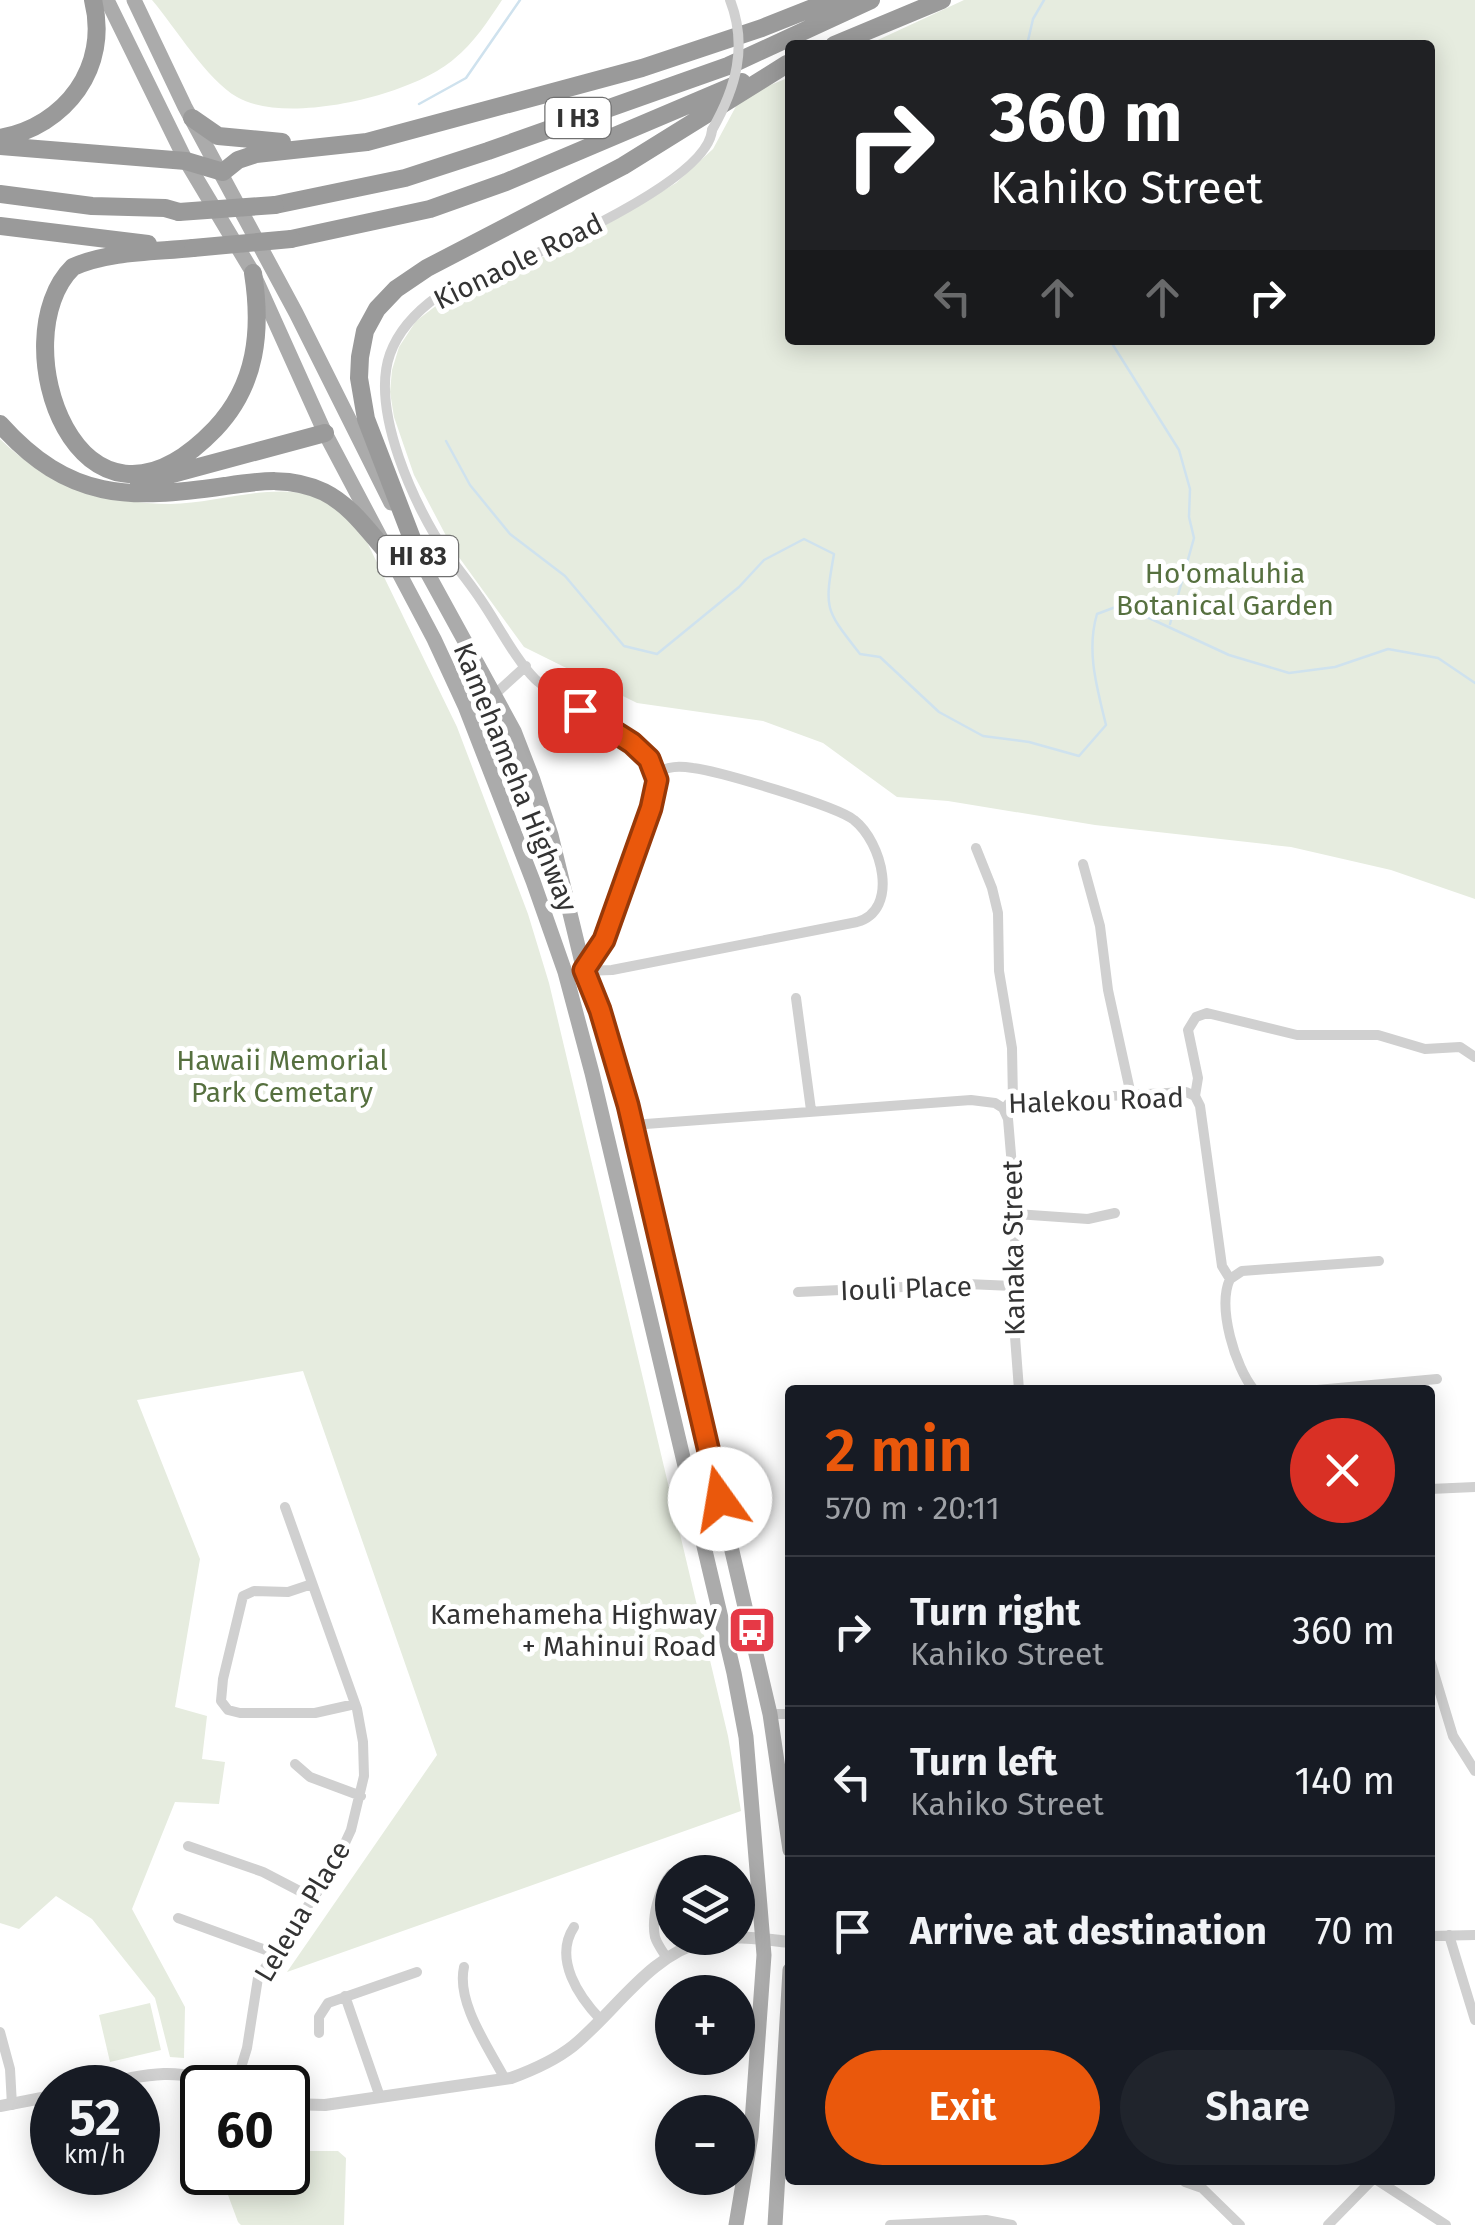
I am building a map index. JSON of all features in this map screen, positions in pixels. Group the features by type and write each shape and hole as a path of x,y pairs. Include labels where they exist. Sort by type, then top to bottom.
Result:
{"highway":[{"path":"0,138 26,132 47,121 80,88 96,44 93,0"},
{"path":"0,146 186,161 223,172 238,160 256,154 367,142 642,68 815,7 848,0"},
{"name":"I H3","path":"0,194 178,212 274,205 405,178 728,66 871,0"},
{"path":"846,40 942,0"},
{"path":"422,562 366,419 359,378 360,357 365,331 377,310 396,289 428,268 623,166 785,66"},
{"name":"I H3","path":"0,226 193,248 291,239 430,210 785,66"},
{"path":"192,118 210,134 226,138 292,143 367,142"},
{"path":"30,300 56,276 86,262 193,248"},
{"path":"36,434 75,464 112,473 150,470 200,443 236,402 252,364 258,324 253,273"},
{"path":"0,424 28,455 60,476 99,488 158,495 260,481 304,484 345,506 385,550"},
{"path":"126,490 132,484 325,433"}],"main road":[{"name":"Kamehameha Highway","path":"107,0 186,161 253,273 325,433 434,639 464,706 565,972 734,1673 753,1796 763,1939 751,2136 736,2225"},
{"name":"Kamehameha Highway","path":"134,0 345,415 514,732 551,835 584,970"},
{"path":"325,433 345,415"},
{"path":"464,706 494,696"},
{"path":"565,972 584,970"},
{"name":"HI 83","path":"584,970 600,1010 632,1125 770,1714 785,1816"},
{"path":"604,1131 632,1125"},
{"path":"651,1326 678,1320"},
{"path":"740,1712 770,1714"},
{"path":"775,2225 785,2055"}],"street":[{"name":"Kionaole Road","path":"656,773 649,759 632,743 546,688 526,666 446,552 418,500 388,419 386,380 389,356 400,332 438,296 576,236 690,166 711,142 712,130 738,68 738,30 730,0"},
{"path":"494,696 526,666"},
{"path":"666,768 700,769 849,816 871,841 882,882 882,899 873,914 856,922 612,970 584,970 604,940 651,808 656,773 666,768"},
{"name":"Kanaka Street","path":"976,848 998,913 998,971 1012,1048 1008,1119 1016,1214 1013,1286 1019,1385"},
{"path":"1083,864 1100,926 1108,990 1130,1094"},
{"path":"796,998 811,1110"},
{"path":"1195,1096 1198,1078 1188,1030 1196,1017 1208,1013 1297,1035 1378,1035 1425,1049 1460,1047 1475,1056"},
{"name":"Halekou Road","path":"632,1125 971,1100 1008,1104 1186,1092 1195,1096 1200,1106 1222,1266 1230,1279 1225,1292 1233,1349 1250,1385"},
{"path":"1016,1214 1088,1219 1115,1213"},
{"path":"1230,1279 1242,1272 1380,1261"},
{"name":"Iouli Place","path":"798,1292 967,1284 1013,1286"},
{"path":"1371,1385 1438,1379"},
{"path":"1435,1489 1475,1487"},
{"name":"Leleua Place","path":"242,2065 255,1988 274,1953 340,1857 361,1796 364,1742 356,1704 285,1508"},
{"path":"312,1584 288,1592 254,1591 243,1596 221,1700 228,1710 240,1713 315,1713 356,1704"},
{"path":"1435,1677 1453,1736 1475,1771"},
{"path":"770,1714 785,1714"},
{"path":"295,1764 310,1777 361,1796"},
{"path":"188,1846 279,1878 313,1898"},
{"path":"178,1918 274,1953"},
{"path":"574,1927 567,1944 571,1980 581,1999 602,2020"},
{"path":"1449,1935 1475,2020"},
{"path":"1435,1936 1475,1935"},
{"path":"310,2106 505,2080 526,2073 562,2054 667,1958 706,1941 785,1941"},
{"path":"464,1967 462,1983 467,2000 505,2080"},
{"path":"319,2034 322,2009 346,1996 417,1972"},
{"path":"346,1996 380,2097"},
{"path":"0,2032 10,2069 6,2105"},
{"path":"1194,2185 1202,2188 1240,2225"},
{"path":"1328,2225 1370,2185"},
{"path":"1383,2185 1446,2225"},
{"path":"890,2225 986,2220 1012,2225"}],"green space":[{"path":"152,0 502,0 468,46 435,72 410,84 349,102 286,108 259,105 226,89"},
{"name":"Ho'omaluhia Botanical Garden","path":"964,0 1475,0 1475,899 1391,870 1291,847 897,797 823,743 763,721 637,703 524,647 453,549 414,475 394,417 392,370 399,347 416,321 441,302 579,241 676,183 713,149 741,97 785,79 785,345 1435,345 1435,40 878,40"},
{"name":"Hawaii Memorial Park Cemetary","path":"0,439 57,478 124,500 170,504 251,494 302,493 326,501 347,516 367,542 457,727 528,914 549,983 728,1736 741,1811 287,1972 437,1755 303,1371 137,1400 200,1559 175,1707 207,1716 202,1759 225,1762 219,1804 175,1802 132,1909 185,2007 184,2058 170,2057 155,1998 92,1919 56,1896 19,1929 0,1923"},
{"path":"150,2003 161,2050 110,2062 99,2015"},
{"path":"310,2151 338,2151 346,2158 344,2225 238,2222 228,2195 310,2195"}],"waterway":[{"path":"419,104 466,78 520,0"},
{"path":"1028,40 1033,19 1044,0"},
{"path":"1113,345 1179,450 1190,489 1189,517 1194,538 1170,624"},
{"path":"446,441 470,485 510,534 565,576 624,646 657,654 739,587 764,560 804,539 834,554 830,608 860,654 880,657 939,712 983,736 1029,742 1079,756 1106,725 1093,656 1097,614 1121,605 1229,655 1289,673 1335,667 1388,649 1438,658 1475,683"}],"place":[{"name":"Kamehameha Highway + Mahinui Road","path":"752,1630"}],"route":[{"path":"580,710 632,743 649,759 656,773 651,808 604,940 584,970 628,1105 720,1499"}]}
